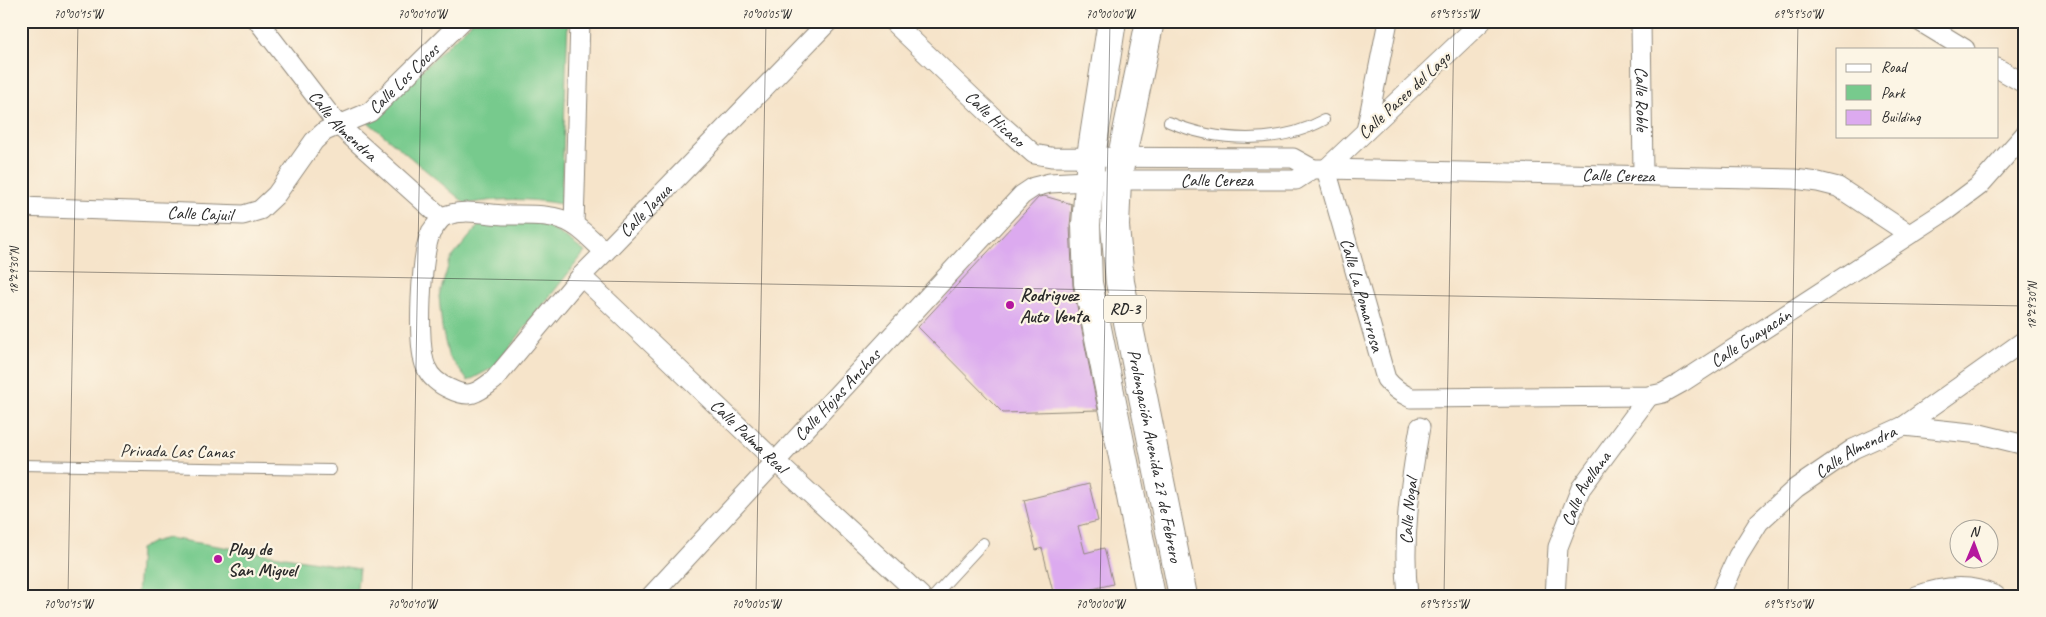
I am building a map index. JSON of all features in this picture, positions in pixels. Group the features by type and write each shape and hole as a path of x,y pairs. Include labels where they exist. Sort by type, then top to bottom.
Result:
{"main road":[{"name":"Prolongación Avenida 27 de Febrero","path":"1112,21 1090,168 1086,225 1088,283 1151,596"},
{"name":"Prolongación Avenida 27 de Febrero","path":"1150,21 1120,169 1115,226 1120,282 1183,596"}],"street":[{"name":"Calle Almendra","path":"258,21 337,124 442,218"},
{"name":"Calle Los Cocos","path":"337,124 370,112 462,21"},
{"path":"574,225 580,21"},
{"name":"Calle Jagua","path":"442,218 431,232 426,252 422,293 421,351 426,367 434,378 443,386 463,395 478,392 494,380 581,276 829,21"},
{"name":"Calle Hicaco","path":"892,21 996,121 1034,154 1090,168 1120,169"},
{"path":"1366,131 1388,21"},
{"name":"Calle Paseo del Lago","path":"1320,169 1366,131 1482,21"},
{"name":"Calle Roble","path":"1641,21 1643,175"},
{"path":"1919,21 1963,48"},
{"path":"1998,69 2025,84"},
{"name":"Calle Cajuil","path":"21,207 242,215 260,210 276,195 314,141 325,131 337,124"},
{"name":"Calle Guayacán","path":"1422,399 1649,396 1663,393 1909,234 1979,186 2025,134"},
{"path":"1051,157 1050,182 1090,168"},
{"name":"Calle Cereza","path":"1120,169 1242,158 1293,158 1320,169 1794,179 1818,182 1838,188 1909,234"},
{"name":"Calle Cereza","path":"1120,169 1296,180 1320,169"},
{"name":"Calle La Pomarrosa","path":"1320,169 1386,379 1391,386 1402,394 1411,398 1422,399"},
{"name":"Calle Hojas Anchas","path":"651,596 1022,195 1034,187 1050,182"},
{"path":"442,218 455,213 534,215 562,220 574,225 605,252"},
{"name":"Calle Palma Real","path":"581,276 775,461 921,596"},
{"name":"Calle Almendra","path":"1720,596 1738,556 1759,522 1796,488 1853,449 1904,426 2025,340"},
{"name":"Calle Avellana","path":"1556,596 1558,547 1581,488 1649,396"},
{"path":"1904,426 1980,434 2025,445"},
{"name":"Calle Nogal","path":"1408,596 1409,485 1420,427"},
{"path":"1916,596 1936,589 1958,586 1986,591 1996,596"}],"lane":[{"path":"1169,122 1194,131 1242,139 1288,133 1310,127 1324,120"},
{"path":"1242,139 1242,158"},
{"name":"Privada Las Canas","path":"21,465 331,470"},
{"path":"934,596 983,543"}],"green space":[{"path":"473,21 568,21 561,204 514,200 466,204 368,122"},
{"path":"533,220 556,231 585,252 494,367 468,381 448,355 442,328 439,296 450,260 480,224 499,221"},
{"name":"Play de San Miguel","path":"168,538 359,569 356,596 137,596 140,549 153,542"}],"building":[{"name":"Rodriguez Auto Venta","path":"1044,196 1072,204 1070,226 1073,286 1098,410 1003,413 918,327 1039,197"},
{"path":"1089,484 1098,521 1078,526 1085,553 1104,548 1113,584 1064,596 1054,596 1042,548 1036,550 1024,500"}],"place":[{"name":"Rodriguez Auto Venta","path":"1010,305"},
{"name":"Play de San Miguel","path":"218,559"}]}
